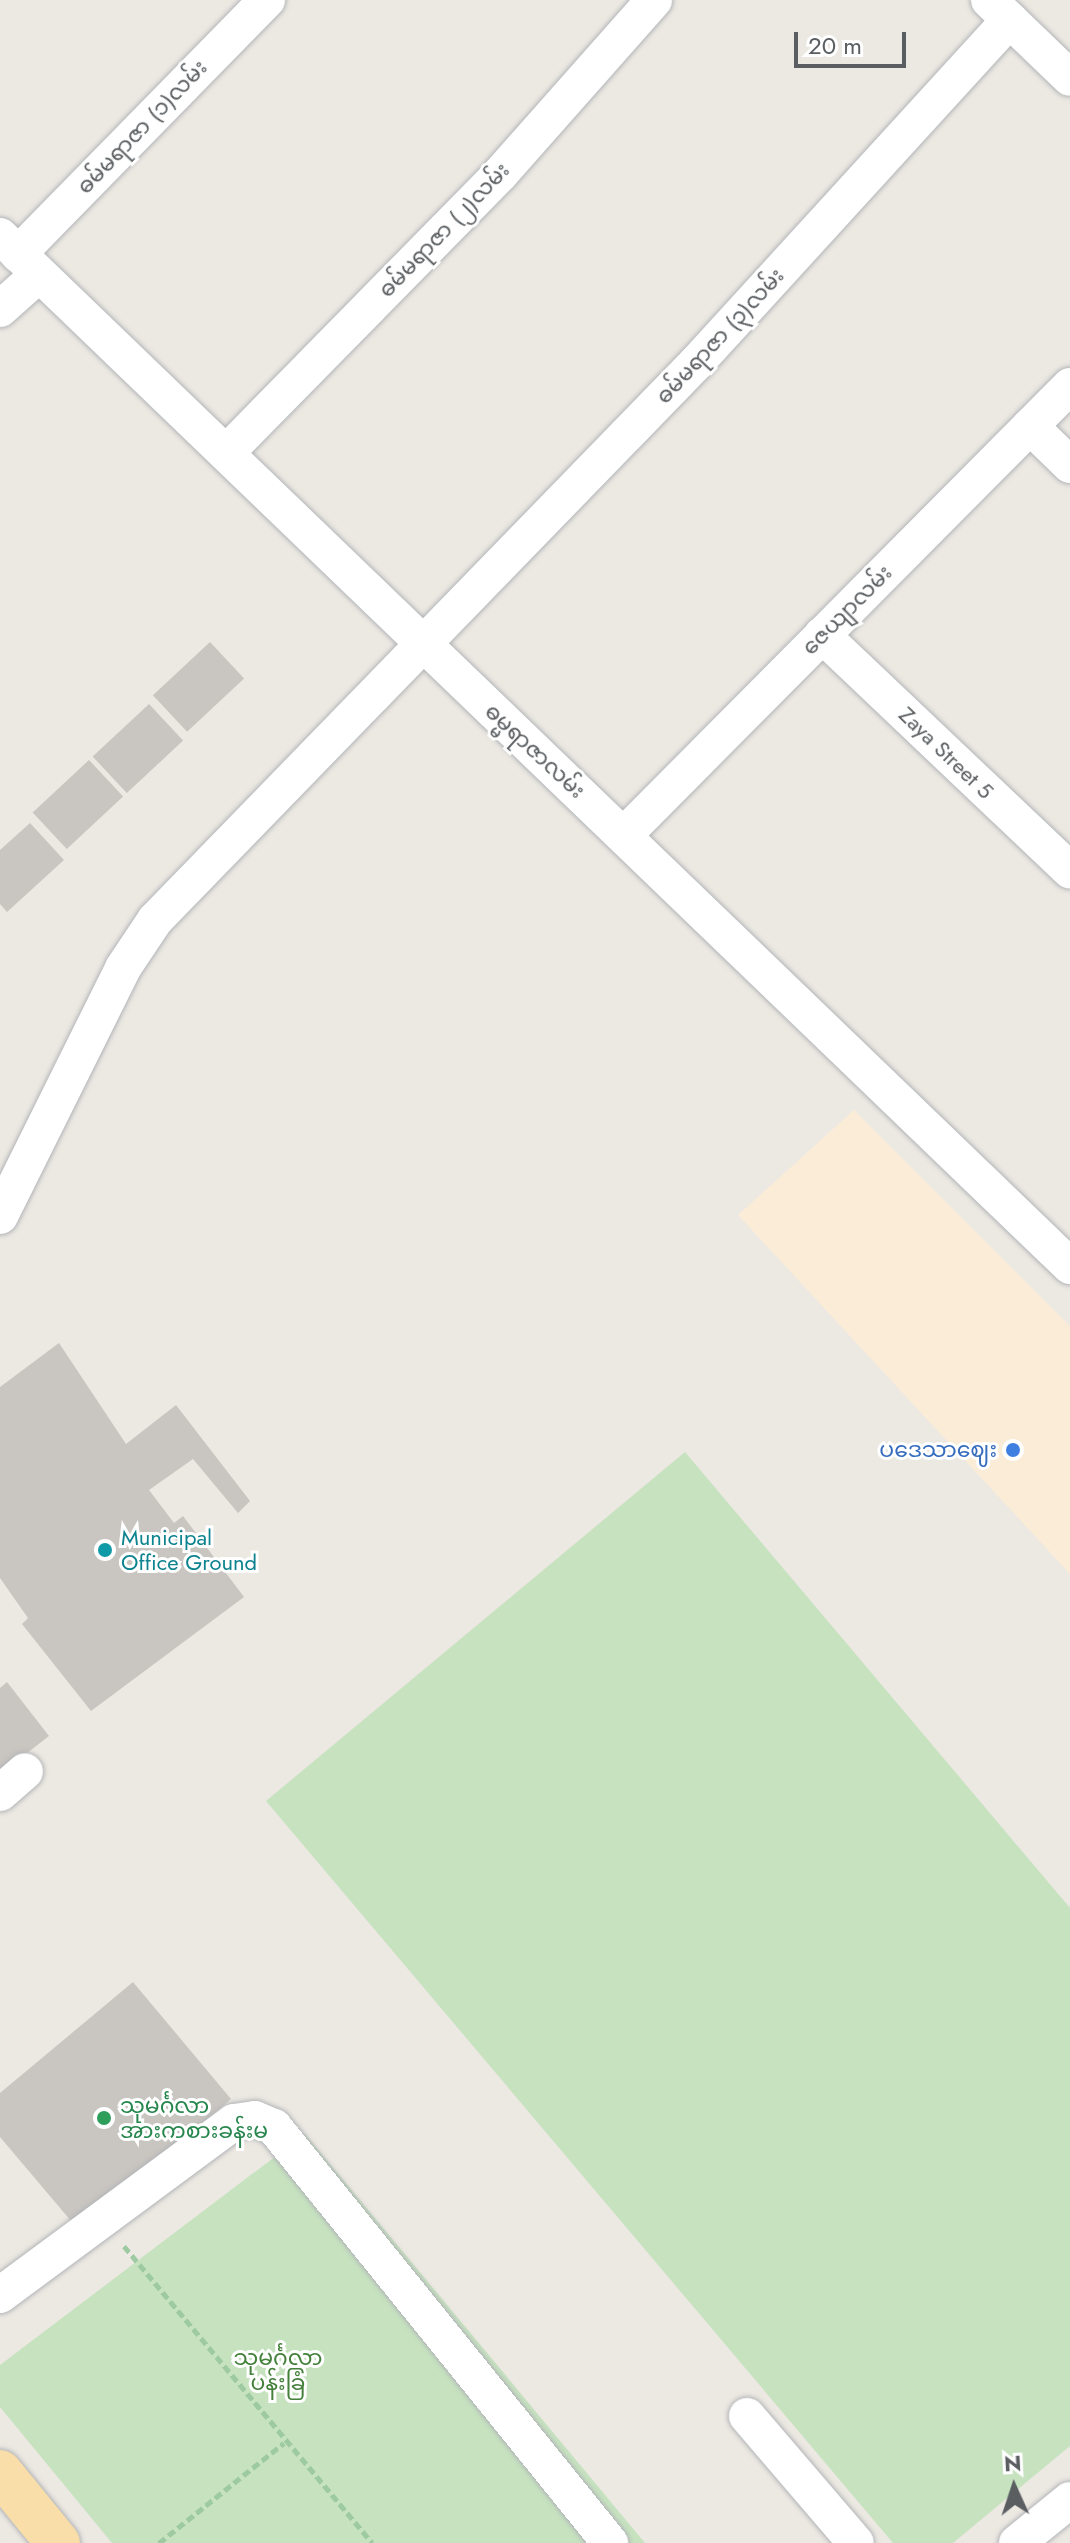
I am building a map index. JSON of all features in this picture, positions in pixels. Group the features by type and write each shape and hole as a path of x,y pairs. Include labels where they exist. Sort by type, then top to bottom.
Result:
{"main road":[{"path":"0,2472 58,2543"}],"street":[{"name":"ဓမ်မရာဇာ (၁)လမ်း","path":"0,309 18,255 267,0"},
{"name":"ဓမ်မရာဇာ (၂)လမ်း","path":"227,452 501,173 654,0"},
{"path":"999,10 1070,78"},
{"name":"ဓမ်မရာဇာ (၃)လမ်း","path":"0,1216 123,968 155,920 698,361 999,10"},
{"name":"ဓမ္မရာဇာလမ်း","path":"18,255 227,452 422,644 1070,1266"},
{"name":"ဇေယျာလမ်း","path":"624,835 1070,386"},
{"path":"1030,426 1070,465"},
{"name":"Zaya Street 5","path":"822,635 1070,870"},
{"path":"0,2295 234,2122 255,2119 274,2127 610,2543"},
{"path":"747,2416 856,2543"},
{"path":"1017,2543 1070,2500"}],"path":[{"path":"102,2219 284,2443 372,2543"},
{"path":"159,2543 284,2443"}],"shaded area":[{"name":"ပဒေသာဈေး","path":"854,1110 1070,1326 1070,1574 738,1215"}],"green space":[{"path":"685,1452 1070,1908 1070,2446 953,2543 893,2543 266,1801"},
{"name":"သုမင်္ဂလာ ပန်းခြံ","path":"305,2134 645,2543 112,2543 0,2407 0,2365"}],"building":[{"path":"210,642 244,679 187,732 153,695"},
{"path":"149,704 183,741 127,793 93,757"},
{"path":"89,760 123,797 67,849 33,813"},
{"path":"30,823 64,860 7,912 0,904 0,850"},
{"name":"Municipal Office Ground","path":"59,1343 126,1444 176,1405 250,1501 238,1513 193,1459 149,1490 174,1523 183,1516 244,1597 91,1711 22,1624 28,1618 0,1578 0,1387"},
{"path":"7,1682 49,1736 0,1774 0,1688"},
{"name":"သုမင်္ဂလာ အားကစားခန်းမ","path":"133,1982 231,2099 77,2228 0,2137 0,2093"}],"place":[{"name":"ပဒေသာဈေး","path":"1013,1450"},
{"name":"Municipal Office Ground","path":"105,1550"},
{"name":"သုမင်္ဂလာ အားကစားခန်းမ","path":"104,2118"}]}
